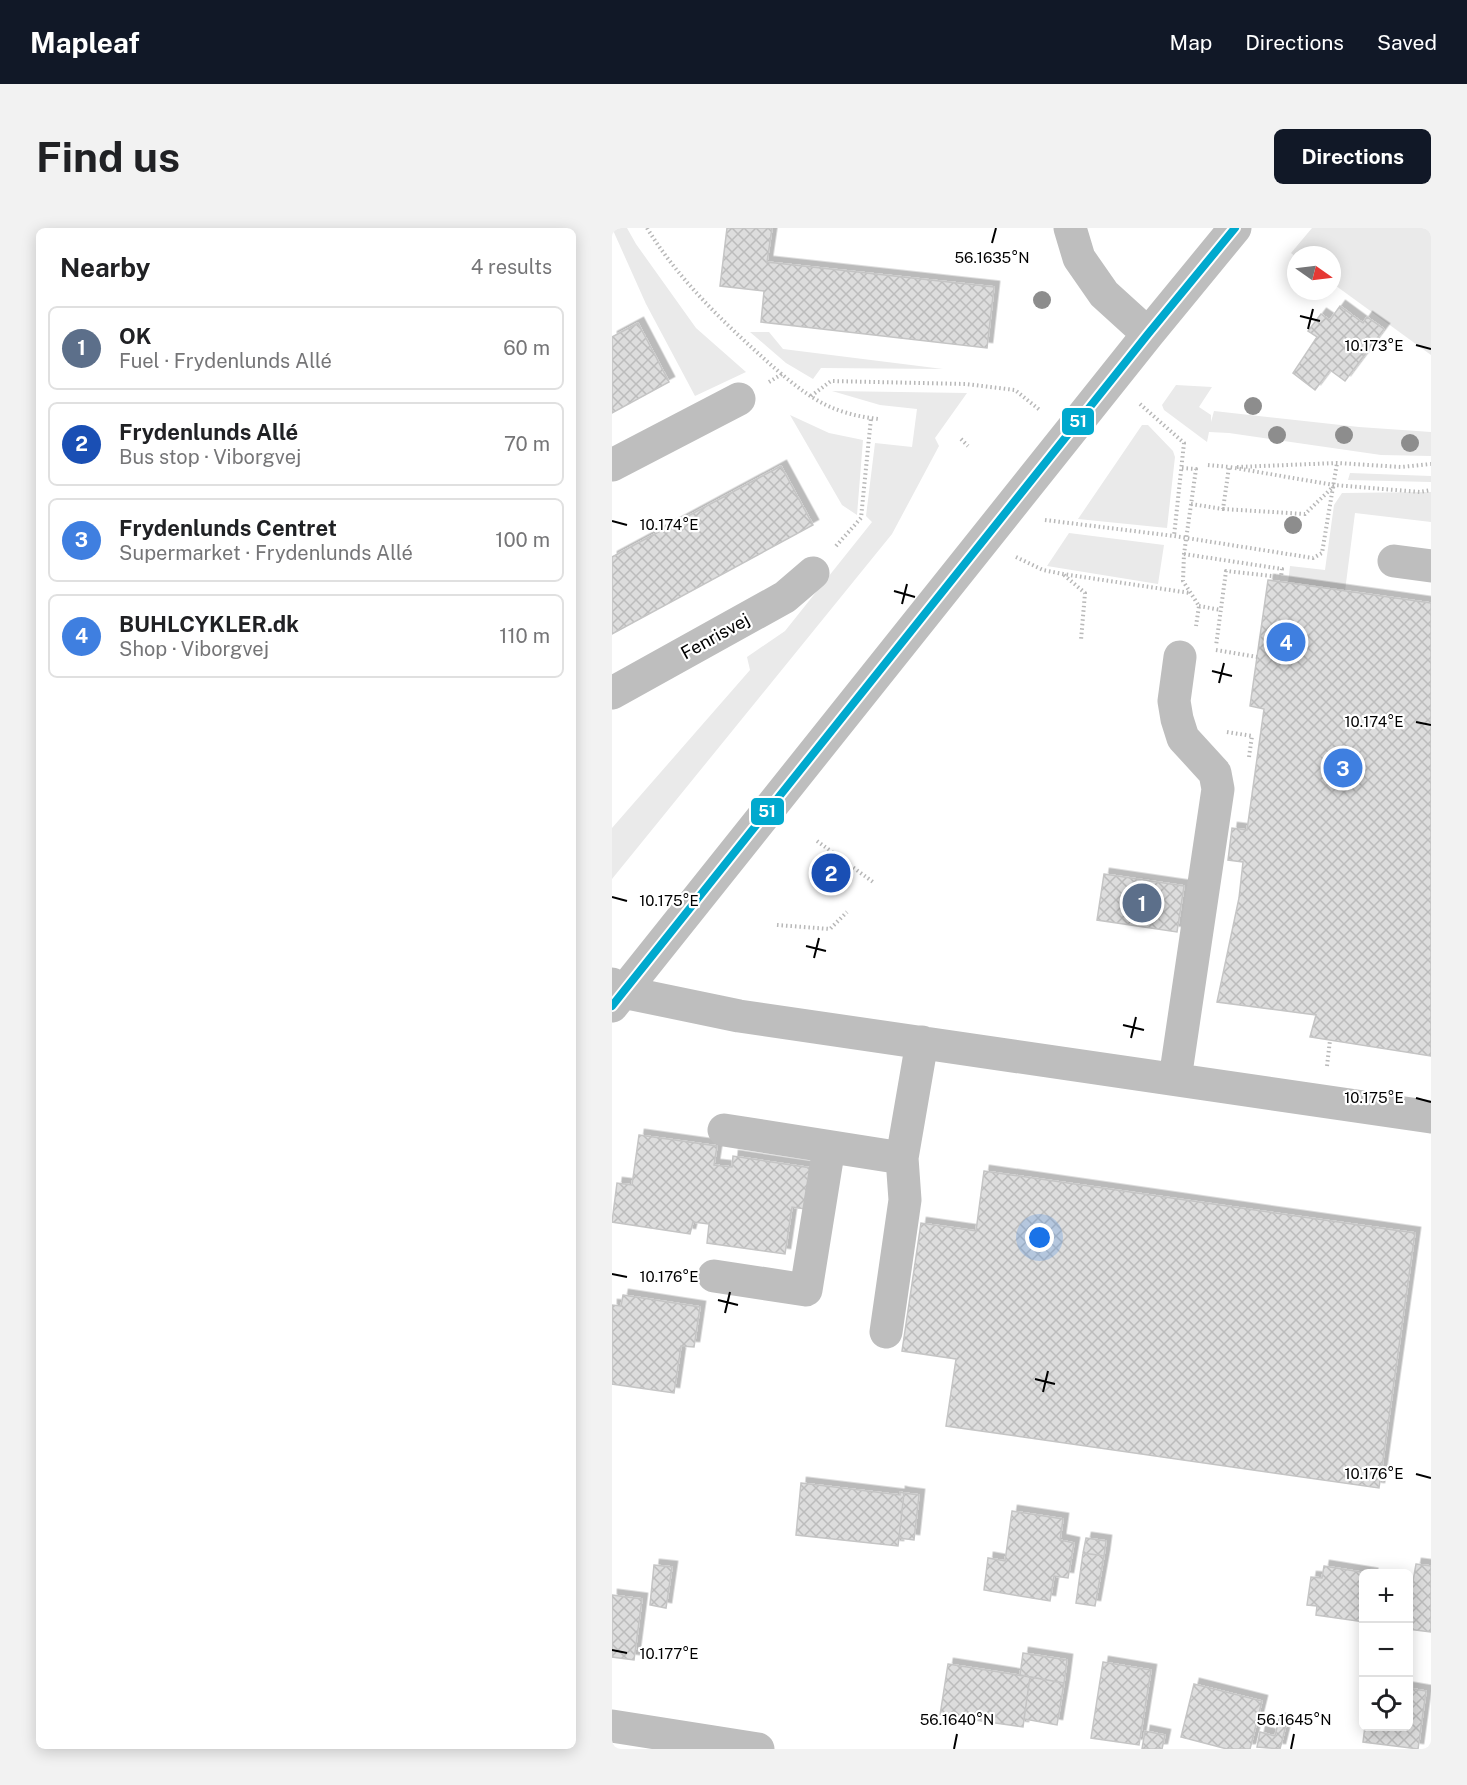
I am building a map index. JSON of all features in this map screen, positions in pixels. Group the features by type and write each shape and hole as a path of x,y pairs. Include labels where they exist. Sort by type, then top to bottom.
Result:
{"street":[{"path":"1070,228 1079,258 1104,294 1148,334"},
{"path":"1235,228 616,994 739,1016 1431,1117"},
{"path":"612,465 739,399"},
{"path":"1394,561 1431,566"},
{"name":"Fenrisvej","path":"612,693 785,597 813,573"},
{"path":"1175,1079 1218,789 1215,772 1183,738 1177,719 1174,701 1180,657"},
{"path":"886,1332 905,1200 902,1158 922,1042"},
{"path":"724,1130 902,1158"},
{"path":"714,1276 806,1290 829,1147"},
{"path":"612,1726 758,1749"}],"path":[{"path":"647,228 659,248 712,312 782,374 826,405 854,416 879,419"},
{"path":"1112,379 1184,443 1174,536"},
{"path":"811,396 831,381 966,384 1015,390 1069,433"},
{"path":"813,573 861,518 871,418"},
{"path":"961,439 968,446"},
{"path":"995,527 1174,536 1313,558 1322,553 1337,464"},
{"path":"1229,467 1337,464 1401,467 1431,464"},
{"path":"1208,465 1334,485 1420,492 1431,490"},
{"path":"1223,509 1229,467"},
{"path":"1180,657 1193,647 1199,606 1183,581 1184,554 1196,470 1182,468"},
{"path":"1191,504 1223,509 1305,514 1334,485"},
{"path":"995,527 1026,562 1043,570 1191,593"},
{"path":"1184,554 1282,569 1281,577 1226,571 1215,650 1257,657"},
{"path":"1063,574 1085,593 1081,640"},
{"path":"1199,606 1221,610"},
{"path":"817,841 873,882"},
{"path":"777,925 830,929 847,912"}],"shaded area":[{"path":"612,228 627,228 696,328 746,372 695,396 646,304"},
{"path":"1312,228 1431,228 1431,355 1341,290 1341,246 1297,246"},
{"path":"750,332 769,332 783,349 943,369 821,368 813,379 786,363"},
{"path":"1176,385 1212,387 1199,407 1211,415 1211,422 1214,411 1359,427 1431,432 1431,456 1381,455 1229,433 1209,432 1207,442 1164,410 1162,405"},
{"path":"832,391 967,393 935,438 939,446 892,534 612,879 612,828 750,670 747,657 785,631 872,522 866,516 875,443 912,447 917,409 880,405"},
{"path":"790,415 829,433 863,440 857,515 842,505"},
{"path":"1142,425 1148,425 1173,451 1175,457 1167,528 1078,519"},
{"path":"1350,473 1431,476 1431,482 1348,480"},
{"path":"1431,492 1431,522 1355,513 1345,591 1288,583 1290,566 1325,570 1334,505 1342,493"},
{"path":"1069,533 1164,545 1158,584 1047,566"}],"building":[{"path":"727,228 772,228 767,262 994,287 987,348 761,322 764,291 720,286"},
{"path":"1340,306 1363,323 1367,317 1384,329 1345,381 1330,370 1315,390 1293,373 1317,337 1308,331 1321,314 1330,320"},
{"path":"638,323 669,382 612,413 612,337"},
{"path":"781,466 813,525 612,634 612,557"},
{"path":"1268,580 1431,603 1431,1056 1310,1037 1316,1015 1217,1002 1239,898 1243,862 1228,860 1232,828 1247,830 1264,709 1250,706"},
{"path":"1104,874 1184,886 1177,932 1097,920"},
{"path":"639,1135 717,1146 714,1165 732,1167 733,1156 811,1168 805,1209 792,1207 785,1254 707,1243 709,1224 693,1222 690,1234 612,1222 617,1183 632,1185"},
{"path":"984,1171 1415,1233 1379,1488 946,1426 956,1359 902,1351 921,1223 976,1231"},
{"path":"623,1295 700,1307 694,1347 681,1346 674,1393 612,1384 612,1305 621,1306"},
{"path":"801,1483 900,1495 900,1492 904,1493 898,1546 796,1535"},
{"path":"904,1493 919,1495 914,1540 899,1538"},
{"path":"1012,1511 1063,1519 1060,1540 1074,1543 1068,1578 1054,1576 1050,1601 984,1590 988,1558 1005,1561"},
{"path":"1086,1538 1106,1541 1104,1556 1083,1553"},
{"path":"1083,1553 1104,1556 1095,1606 1076,1603"},
{"path":"1416,1564 1431,1566 1431,1632 1413,1630 1413,1581"},
{"path":"654,1565 672,1567 666,1608 650,1605"},
{"path":"1324,1566 1359,1572 1359,1621 1316,1615 1317,1606 1307,1605 1311,1577 1322,1578"},
{"path":"612,1595 642,1599 634,1660 612,1657"},
{"path":"1023,1653 1067,1660 1064,1683 1020,1675"},
{"path":"1103,1662 1151,1670 1139,1745 1091,1738"},
{"path":"948,1664 1030,1677 1023,1727 940,1715"},
{"path":"1030,1677 1064,1683 1057,1725 1024,1719"},
{"path":"1194,1684 1262,1701 1250,1749 1227,1749 1181,1737"},
{"path":"1413,1689 1426,1691 1418,1749 1363,1742 1364,1731 1413,1731"},
{"path":"1279,1719 1287,1721 1280,1749 1257,1747 1260,1732 1275,1736"},
{"path":"1145,1731 1165,1735 1162,1749 1142,1749"}],"transit line":[{"name":"51","path":"612,1006 1235,228"}],"place":[{"name":"BUHLCYKLER.dk","path":"1286,642"},
{"name":"Frydenlunds Centret","path":"1343,768"},
{"name":"Frydenlunds Allé","path":"831,873"},
{"name":"OK","path":"1142,903"}]}
